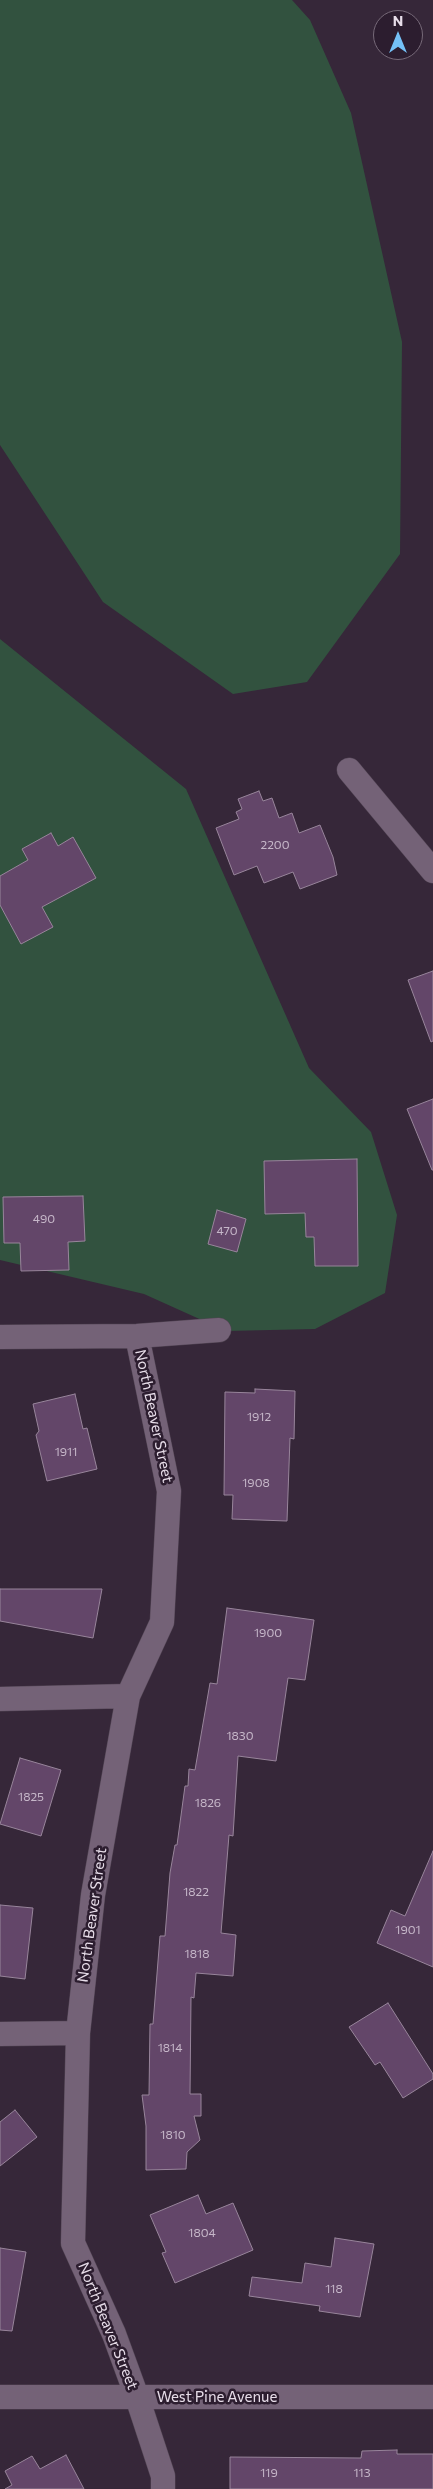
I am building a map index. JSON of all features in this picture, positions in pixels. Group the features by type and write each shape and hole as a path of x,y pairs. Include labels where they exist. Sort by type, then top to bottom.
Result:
{"street":[{"path":"349,770 433,871"},
{"path":"0,1337 137,1336 219,1330"},
{"name":"North Beaver Street","path":"137,1336 169,1491 162,1622 128,1696 93,1895 78,2033 73,2243 114,2334 163,2476 163,2489"},
{"path":"0,1698 128,1696"},
{"path":"0,2034 78,2033"},
{"name":"West Pine Avenue","path":"0,2397 433,2397"}],"green space":[{"path":"0,0 292,0 310,20 351,113 402,342 400,554 307,682 233,694 103,602 0,445"},
{"path":"0,639 186,789 309,1068 371,1132 397,1215 385,1293 315,1329 226,1331 144,1294 0,1260"}],"building":[{"path":"259,791 263,801 272,798 279,818 292,813 299,833 320,825 333,857 337,875 300,889 293,872 264,883 257,866 234,875 216,828 239,819 236,812 242,809 238,799"},
{"path":"51,833 58,846 73,837 96,878 42,907 53,927 21,944 0,905 0,876 28,860 22,849"},
{"path":"433,971 433,1041 431,1042 408,980"},
{"path":"433,1099 433,1170 432,1170 407,1109"},
{"path":"357,1159 358,1266 315,1266 314,1237 306,1237 305,1213 265,1214 264,1161"},
{"path":"83,1196 85,1241 68,1242 69,1270 21,1271 20,1243 4,1243 3,1197"},
{"path":"217,1210 246,1219 237,1252 208,1244"},
{"path":"255,1389 295,1391 294,1439 290,1438 287,1521 232,1519 233,1495 224,1495 225,1392 255,1393"},
{"path":"75,1394 83,1429 87,1428 97,1469 47,1481 36,1435 39,1431 33,1404"},
{"path":"0,1589 102,1589 93,1638 0,1621"},
{"path":"227,1608 314,1620 305,1680 288,1678 276,1761 238,1756 233,1836 229,1835 221,1933 236,1935 233,1976 196,1973 194,1998 191,1997 190,2094 201,2094 201,2116 194,2116 200,2140 187,2152 186,2169 146,2170 146,2126 142,2095 149,2095 150,2024 153,2024 160,1936 165,1936 170,1873 175,1845 177,1845 185,1786 188,1786 189,1769 195,1770 210,1683 217,1684"},
{"path":"20,1758 61,1770 41,1836 0,1824"},
{"path":"433,1851 433,1967 377,1943 391,1910 405,1916"},
{"path":"0,1905 33,1908 25,1979 0,1976"},
{"path":"388,2003 433,2074 433,2079 403,2098 380,2062 375,2065 349,2027"},
{"path":"15,2110 37,2137 0,2166 0,2122"},
{"path":"198,2195 206,2214 233,2203 253,2250 175,2283 162,2253 166,2252 150,2215"},
{"path":"335,2238 374,2244 360,2317 319,2311 320,2306 249,2296 252,2277 302,2283 305,2263 331,2267"},
{"path":"0,2248 26,2252 12,2331 0,2330"},
{"path":"397,2450 397,2454 433,2454 433,2489 230,2489 230,2457 361,2458 362,2451"},
{"path":"66,2455 84,2489 5,2489 12,2485 5,2471 32,2456 40,2469"}]}
